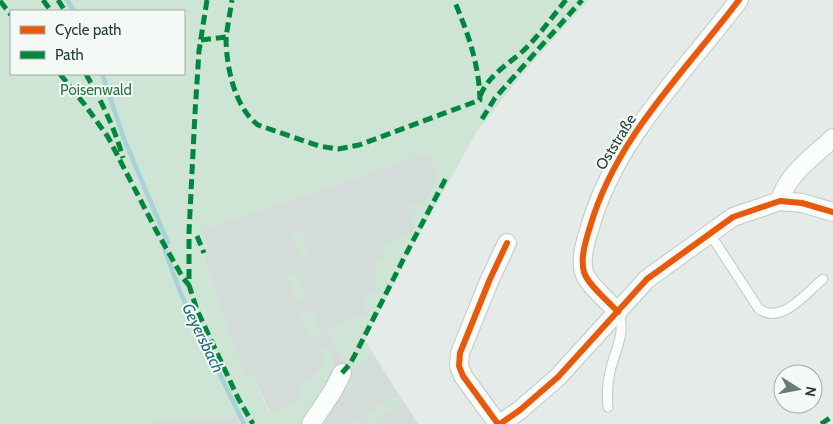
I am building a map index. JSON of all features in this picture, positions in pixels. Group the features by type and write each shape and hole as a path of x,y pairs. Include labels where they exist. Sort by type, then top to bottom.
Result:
{"street":[{"name":"Oststraße","path":"618,312 584,274 583,256 596,206 608,178 633,136 660,98 739,0"},
{"path":"780,201 782,192 792,177 833,138"},
{"path":"508,243 490,278 460,353 459,366 463,376 499,424 520,410 552,383 647,279 732,217 780,201 802,203 833,212"},
{"path":"311,424 342,373"}],"lane":[{"path":"710,234 759,308 766,313 775,314 788,308 823,279"},
{"path":"608,407 607,390 610,372 621,333 622,321 618,312"}],"shaded area":[{"path":"429,152 438,178 428,200 408,206 415,228 414,232 385,256 378,271 380,290 368,313 329,329 344,361 348,360 358,338 365,341 418,424 294,424 270,413 253,375 245,376 205,262 207,244 202,230"},
{"path":"238,419 240,424 154,424 153,420"}],"green space":[{"name":"Poisenwald","path":"0,0 589,0 528,67 477,131 407,257 365,341 373,356 349,372 364,342 358,339 348,360 344,361 329,328 368,313 362,296 379,290 373,272 378,270 374,260 385,256 381,245 414,232 415,228 408,206 428,200 438,178 429,152 202,230 207,244 205,262 245,376 253,375 269,413 294,404 301,390 301,384 315,379 314,372 322,369 321,363 325,361 321,350 325,349 331,354 335,370 306,424 240,424 238,419 154,420 154,424 0,424"},
{"path":"301,230 309,254 302,257 292,237"},
{"path":"294,273 297,274 307,298 297,301 288,276"},
{"path":"312,311 321,334 308,338 300,314"},
{"path":"348,372 355,384 337,398"},
{"path":"398,394 403,402 371,424 353,424"}],"waterway":[{"name":"Geyersbach","path":"67,0 73,10"},
{"name":"Geyersbach","path":"102,75 124,139 168,243"},
{"name":"Geyersbach","path":"165,251 181,294 244,424"}],"marked path":[{"path":"43,0 50,10"},
{"path":"58,0 64,10"},
{"path":"207,0 199,51 195,113 189,232 189,285 197,310 238,398 253,424"},
{"path":"201,40 226,37 232,0"},
{"path":"226,37 226,48 233,85 237,97 250,117 258,125 319,146 338,149 359,145 480,100 472,49 454,0"},
{"path":"480,96 493,76 529,45 566,0"},
{"path":"482,119 495,98 582,0"},
{"path":"0,1 10,14"},
{"path":"61,75 108,137 157,232 183,278 189,285"},
{"path":"87,75 107,115 123,158"},
{"path":"342,373 350,364 357,351 446,178"},
{"path":"197,236 204,253"},
{"path":"821,424 833,416"}],"cycle path":[{"path":"618,312 589,282 583,267 585,243 602,194 634,135 739,0"},
{"path":"500,424 520,410 558,377 647,279 733,217 780,201 802,203 833,212"},
{"path":"498,424 463,376 459,366 460,353 507,243"}]}
